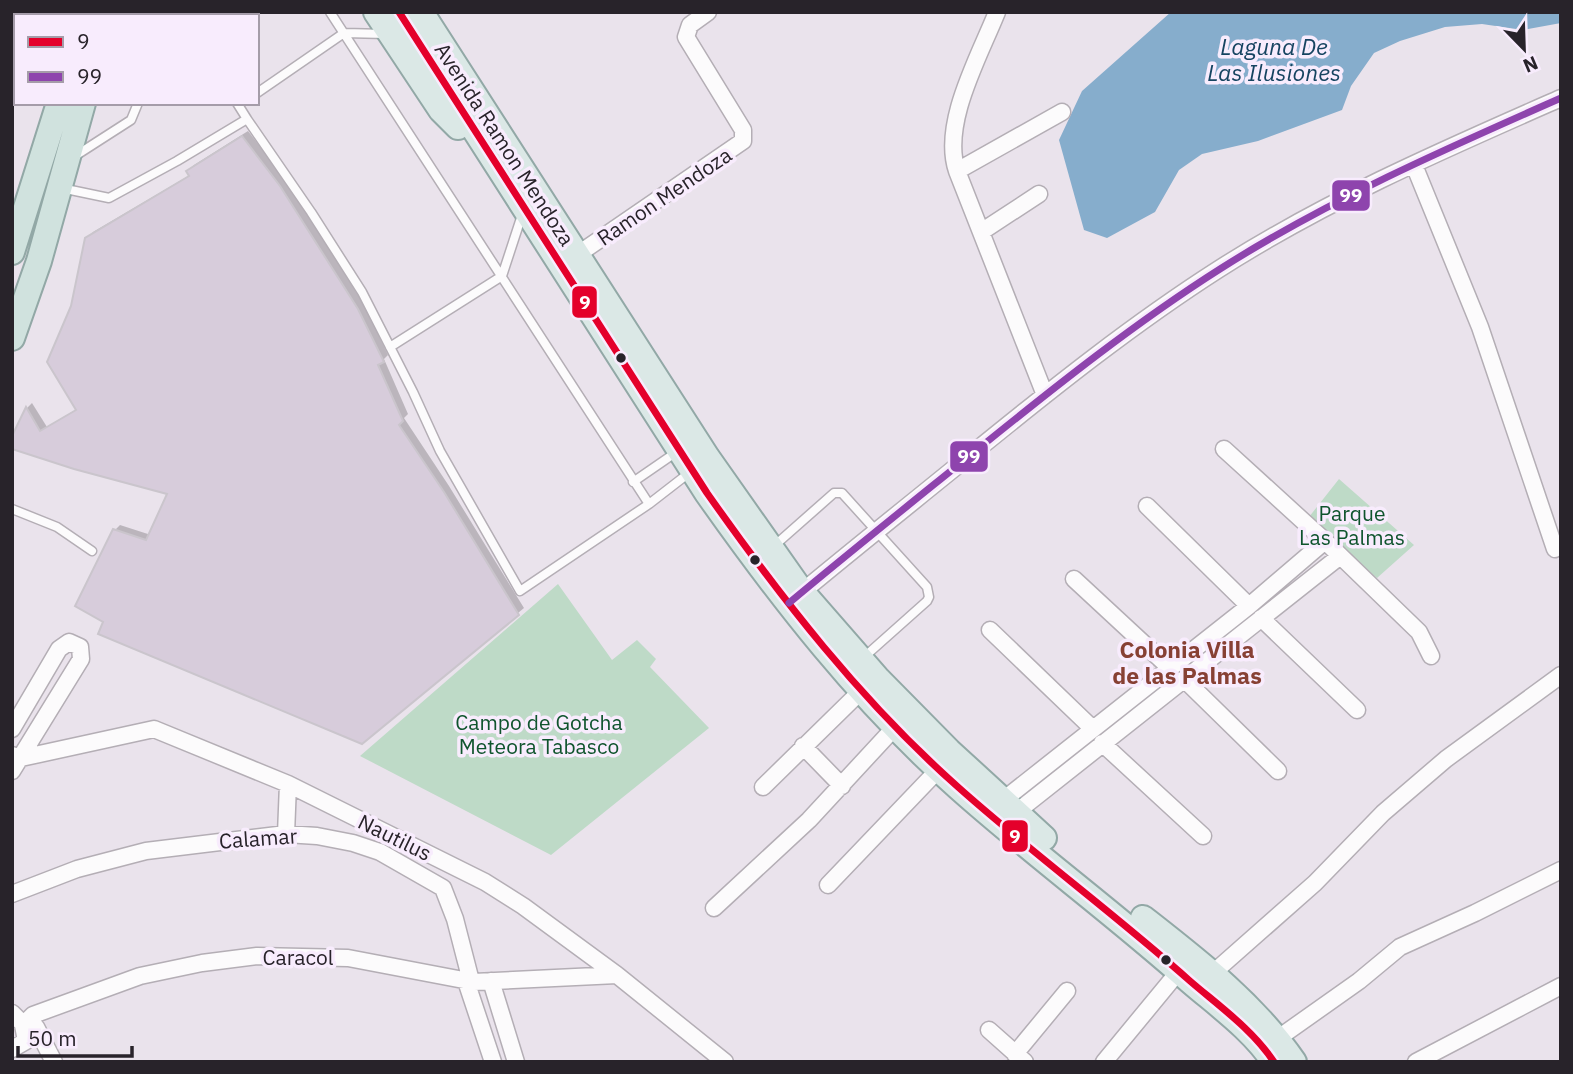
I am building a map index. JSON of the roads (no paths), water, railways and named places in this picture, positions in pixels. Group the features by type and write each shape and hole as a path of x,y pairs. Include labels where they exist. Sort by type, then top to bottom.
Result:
{"highway":[{"path":"12,252 58,105"},
{"path":"12,338 30,288 82,105"}],"main road":[{"path":"376,12 394,23 441,110 490,156 523,209 575,266 693,454 748,551 861,659 949,751 1002,813 1259,1043 1294,1062"},
{"name":"Avenida Ramon Mendoza","path":"421,12 575,266"},
{"path":"693,454 772,548 796,598 862,690 896,726 939,769 1002,813 1213,973 1256,1014 1276,1050"}],"street":[{"name":"Ramon Mendoza","path":"575,266 743,141 743,130 686,37 690,25 708,12"},
{"path":"997,12 956,119 951,153 1045,395"},
{"path":"796,598 1045,395 1124,335 1219,270 1302,221 1414,165 1561,99"},
{"path":"957,171 1062,112"},
{"path":"1414,165 1480,327 1555,550"},
{"path":"981,232 1039,194"},
{"path":"1224,449 1419,632 1431,656"},
{"path":"1147,506 1248,606"},
{"path":"1002,813 1119,719 1133,698 1325,541"},
{"path":"1119,719 1143,711 1339,557"},
{"path":"1074,579 1176,663"},
{"path":"1261,618 1357,710"},
{"path":"990,630 1203,836"},
{"path":"1205,641 1206,652 1216,655"},
{"path":"12,729 60,649 69,642 74,642 80,647 81,659 15,761"},
{"path":"1176,663 1194,659 1196,665 1189,676"},
{"path":"1213,973 1315,883 1383,813 1446,759 1561,675"},
{"path":"1189,676 1278,771"},
{"path":"763,788 862,690"},
{"path":"1133,698 1132,709 1143,711"},
{"path":"714,908 810,820 896,726"},
{"name":"Nautilus","path":"15,761 154,729 288,784 485,883 523,906 617,975 725,1062"},
{"path":"803,746 842,786"},
{"path":"828,885 939,769"},
{"path":"286,834 288,784"},
{"name":"Calamar","path":"12,894 77,869 146,851 286,834 317,836 369,847 443,888 455,919 469,981 493,1062"},
{"path":"1276,1050 1400,947 1561,870"},
{"name":"Caracol","path":"18,1018 140,976 229,959 286,955 348,958 469,981 617,975"},
{"path":"1104,1062 1179,971"},
{"path":"491,981 516,1062"},
{"path":"1416,1062 1561,986"},
{"path":"989,1030 1020,1058 1067,991"},
{"path":"12,1049 26,1041 18,1018"},
{"path":"18,1018 33,1024 38,1030 54,1062"}],"lane":[{"path":"330,12 649,504"},
{"path":"259,92 344,33 394,23"},
{"path":"68,161 131,120 137,105"},
{"path":"240,105 247,119 357,285 440,451 520,591 649,504 693,454"},
{"path":"60,188 108,198 247,119"},
{"path":"390,347 502,276 523,209"},
{"path":"633,482 693,454"},
{"path":"772,548 834,493 839,492 927,587 929,597 861,659"},
{"path":"12,509 57,527 92,551"}],"water":[{"name":"Laguna De Las Ilusiones","path":"1171,12 1561,12 1561,23 1523,30 1482,24 1445,27 1400,41 1374,53 1351,86 1342,110 1258,141 1202,154 1179,170 1155,212 1107,238 1084,230 1059,140 1082,91"}],"district":[{"name":"Colonia Villa de las Palmas","path":"1187,662"}],"park label":[{"name":"Parque Las Palmas","path":"1352,525"},
{"name":"Campo de Gotcha Meteora Tabasco","path":"539,734"}]}
